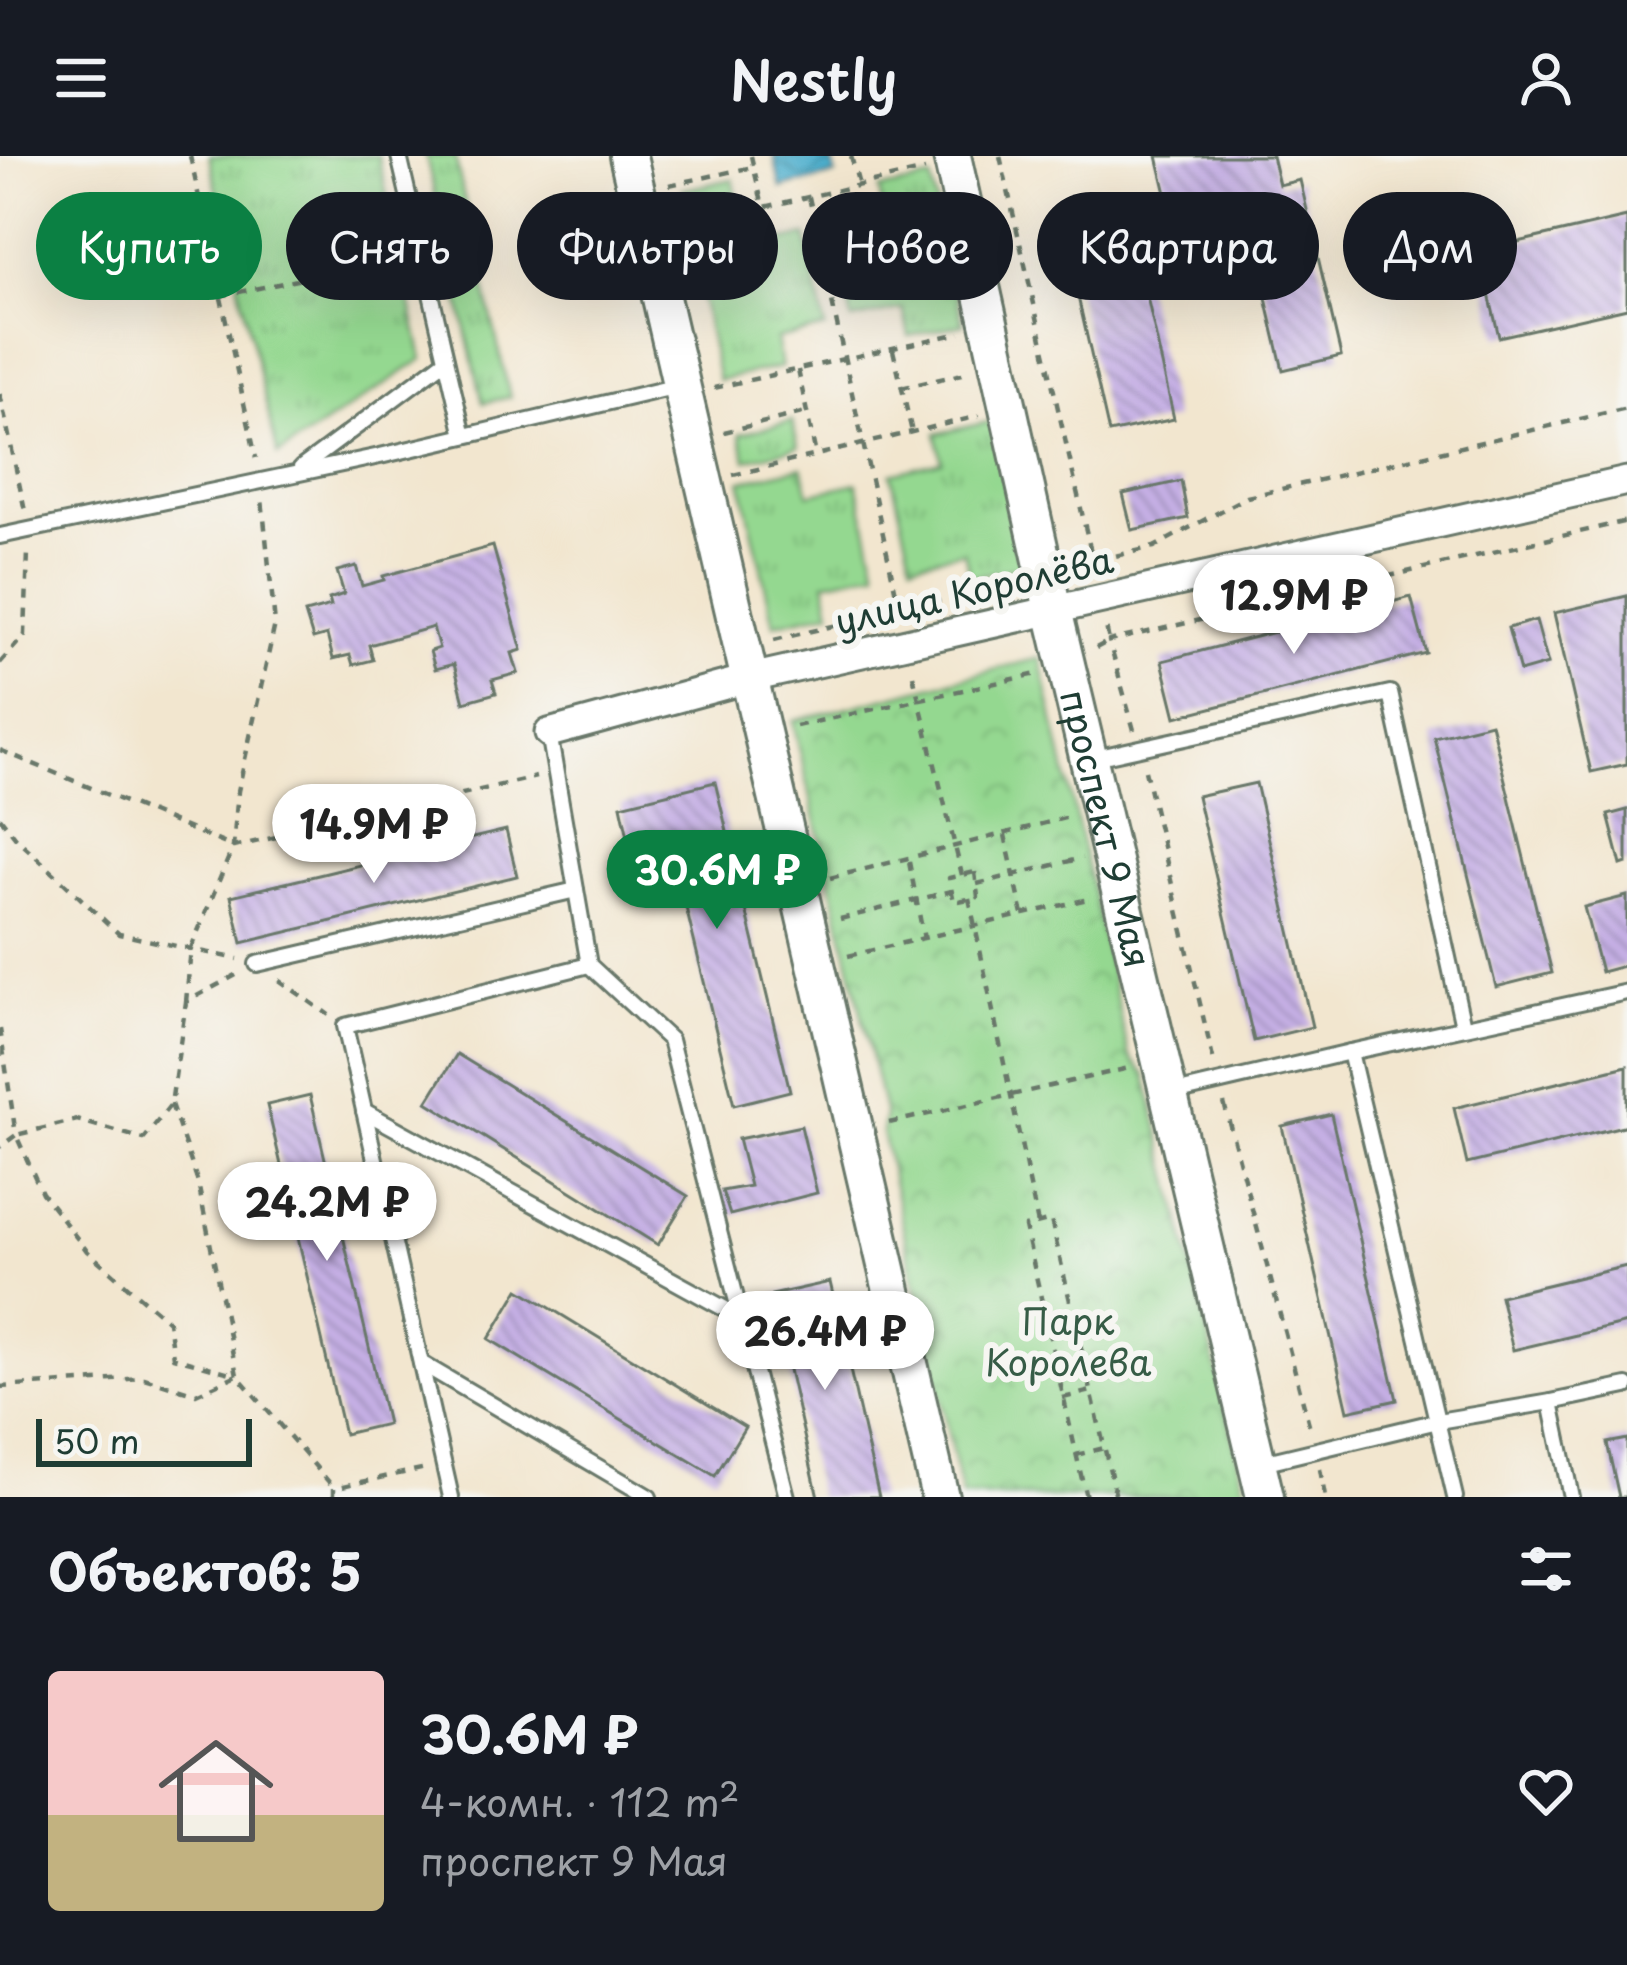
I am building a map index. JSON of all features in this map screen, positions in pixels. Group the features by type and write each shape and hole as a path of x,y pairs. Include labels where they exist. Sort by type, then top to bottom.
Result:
{"street":[{"path":"628,156 696,387 751,678 940,1497"},
{"name":"проспект 9 Мая","path":"945,162 1262,1480"},
{"name":"улица Королёва","path":"549,733 751,678 1627,482"}],"lane":[{"path":"399,156 407,192"},
{"path":"432,300 464,436"},
{"path":"294,474 446,360"},
{"path":"0,536 696,387"},
{"path":"1089,759 1390,692 1463,1026"},
{"path":"549,733 590,964 670,1040 787,1497"},
{"path":"257,964 576,890"},
{"path":"451,1497 345,1026 590,964"},
{"path":"1167,1094 1627,992"},
{"path":"1350,1052 1454,1497"},
{"path":"364,1111 739,1316"},
{"path":"421,1363 649,1497"},
{"path":"1262,1480 1316,1450 1438,1421 1627,1386"},
{"path":"1551,1402 1571,1497"}],"path":[{"path":"190,156 198,192"},
{"path":"751,156 759,192"},
{"path":"851,156 859,185"},
{"path":"1000,156 1109,641 1325,1497"},
{"path":"827,192 945,162"},
{"path":"664,186 753,167"},
{"path":"221,300 260,481 275,624 238,791 233,848 190,948 171,1104 198,1183 237,1375 334,1488 334,1497"},
{"path":"831,300 899,608"},
{"path":"696,387 798,370 976,329"},
{"path":"892,348 912,432"},
{"path":"901,388 985,369"},
{"path":"798,370 816,455"},
{"path":"0,394 29,530 25,634 0,663"},
{"path":"1093,561 1154,547 1247,497 1627,408"},
{"path":"719,433 806,412"},
{"path":"728,476 995,412"},
{"path":"1109,641 1627,521"},
{"path":"766,641 1027,580"},
{"path":"763,732 1054,670"},
{"path":"913,675 962,875"},
{"path":"0,750 233,848 556,772"},
{"path":"819,881 1087,813"},
{"path":"0,818 119,934 257,964 345,1026"},
{"path":"1005,835 1023,915"},
{"path":"977,884 1096,854"},
{"path":"909,860 924,939"},
{"path":"975,872 977,884 978,897 954,902 950,878 975,872"},
{"path":"828,922 952,891"},
{"path":"836,959 1105,895"},
{"path":"969,898 1038,1224"},
{"path":"186,1002 257,964"},
{"path":"0,1029 16,1135 42,1193 87,1251 169,1321 173,1357 237,1375"},
{"path":"874,1126 1144,1065"},
{"path":"0,1147 16,1135 77,1120 144,1139 171,1104"},
{"path":"1086,1497 1025,1227 1051,1220 1116,1497"},
{"path":"0,1387 144,1378 196,1394 237,1375"},
{"path":"1063,1398 1091,1391"},
{"path":"1076,1455 1104,1448"},
{"path":"334,1488 444,1465"}],"green space":[{"path":"209,156 378,156 386,192 286,192 286,300 410,300 423,359 278,455 242,300 262,300 262,192 217,192"},
{"path":"426,156 455,156 463,192 434,192"},
{"path":"733,179 736,192 682,192"},
{"path":"931,179 934,192 879,192"},
{"path":"802,237 802,300 819,300 825,328 776,339 781,367 718,380 702,300 778,300 778,241"},
{"path":"459,300 487,300 510,397 483,403"},
{"path":"847,300 958,300 963,324 909,336 903,309 852,320"},
{"path":"792,421 798,447 746,460 740,434"},
{"path":"993,421 1026,565 970,577 964,551 912,563 891,473 942,461 936,434"},
{"path":"802,467 809,494 857,483 877,571 825,582 831,611 774,624 741,481"},
{"name":"Парк Королева","path":"1040,658 1129,1055 1146,1076 1247,1497 962,1497 882,1132 885,1115 793,721"}],"water":[{"path":"774,156 831,156 836,175 781,188"}],"building":[{"path":"1157,156 1272,156 1279,185 1300,180 1303,192 1166,192"},
{"path":"1627,217 1627,308 1499,337 1490,300 1517,300 1517,242"},
{"path":"1319,262 1341,356 1283,370 1266,300 1319,300"},
{"path":"1079,300 1148,300 1174,419 1109,433"},
{"path":"1181,481 1188,518 1132,530 1123,494"},
{"path":"493,546 522,650 512,653 518,673 492,680 496,693 464,702 454,664 435,669 430,651 439,648 433,627 369,645 373,660 353,665 350,655 333,659 327,635 313,639 305,613 331,606 329,599 344,594 337,571 356,566 362,586"},
{"path":"1627,596 1627,764 1591,772 1554,613"},
{"path":"1411,597 1426,653 1176,717 1162,661"},
{"path":"1536,620 1548,664 1520,672 1508,628"},
{"path":"1491,723 1552,973 1496,987 1434,737"},
{"path":"715,782 790,1091 734,1105 671,846 632,855 621,805"},
{"path":"1256,783 1312,1027 1254,1041 1197,796"},
{"path":"1627,810 1627,863 1621,865 1608,815"},
{"path":"506,830 517,876 242,943 231,896"},
{"path":"1627,896 1627,965 1601,972 1584,907"},
{"path":"457,1054 688,1196 658,1245 427,1102"},
{"path":"1627,1066 1627,1125 1467,1164 1454,1108"},
{"path":"310,1095 387,1424 344,1434 267,1105"},
{"path":"1331,1114 1397,1400 1348,1411 1282,1126"},
{"path":"801,1126 817,1193 730,1215 722,1191 750,1186 738,1139"},
{"path":"1627,1266 1627,1323 1513,1350 1500,1296"},
{"path":"830,1282 879,1497 818,1497 772,1295"},
{"path":"519,1289 745,1427 715,1476 489,1339"},
{"path":"1627,1439 1627,1497 1619,1497 1607,1443"}]}
